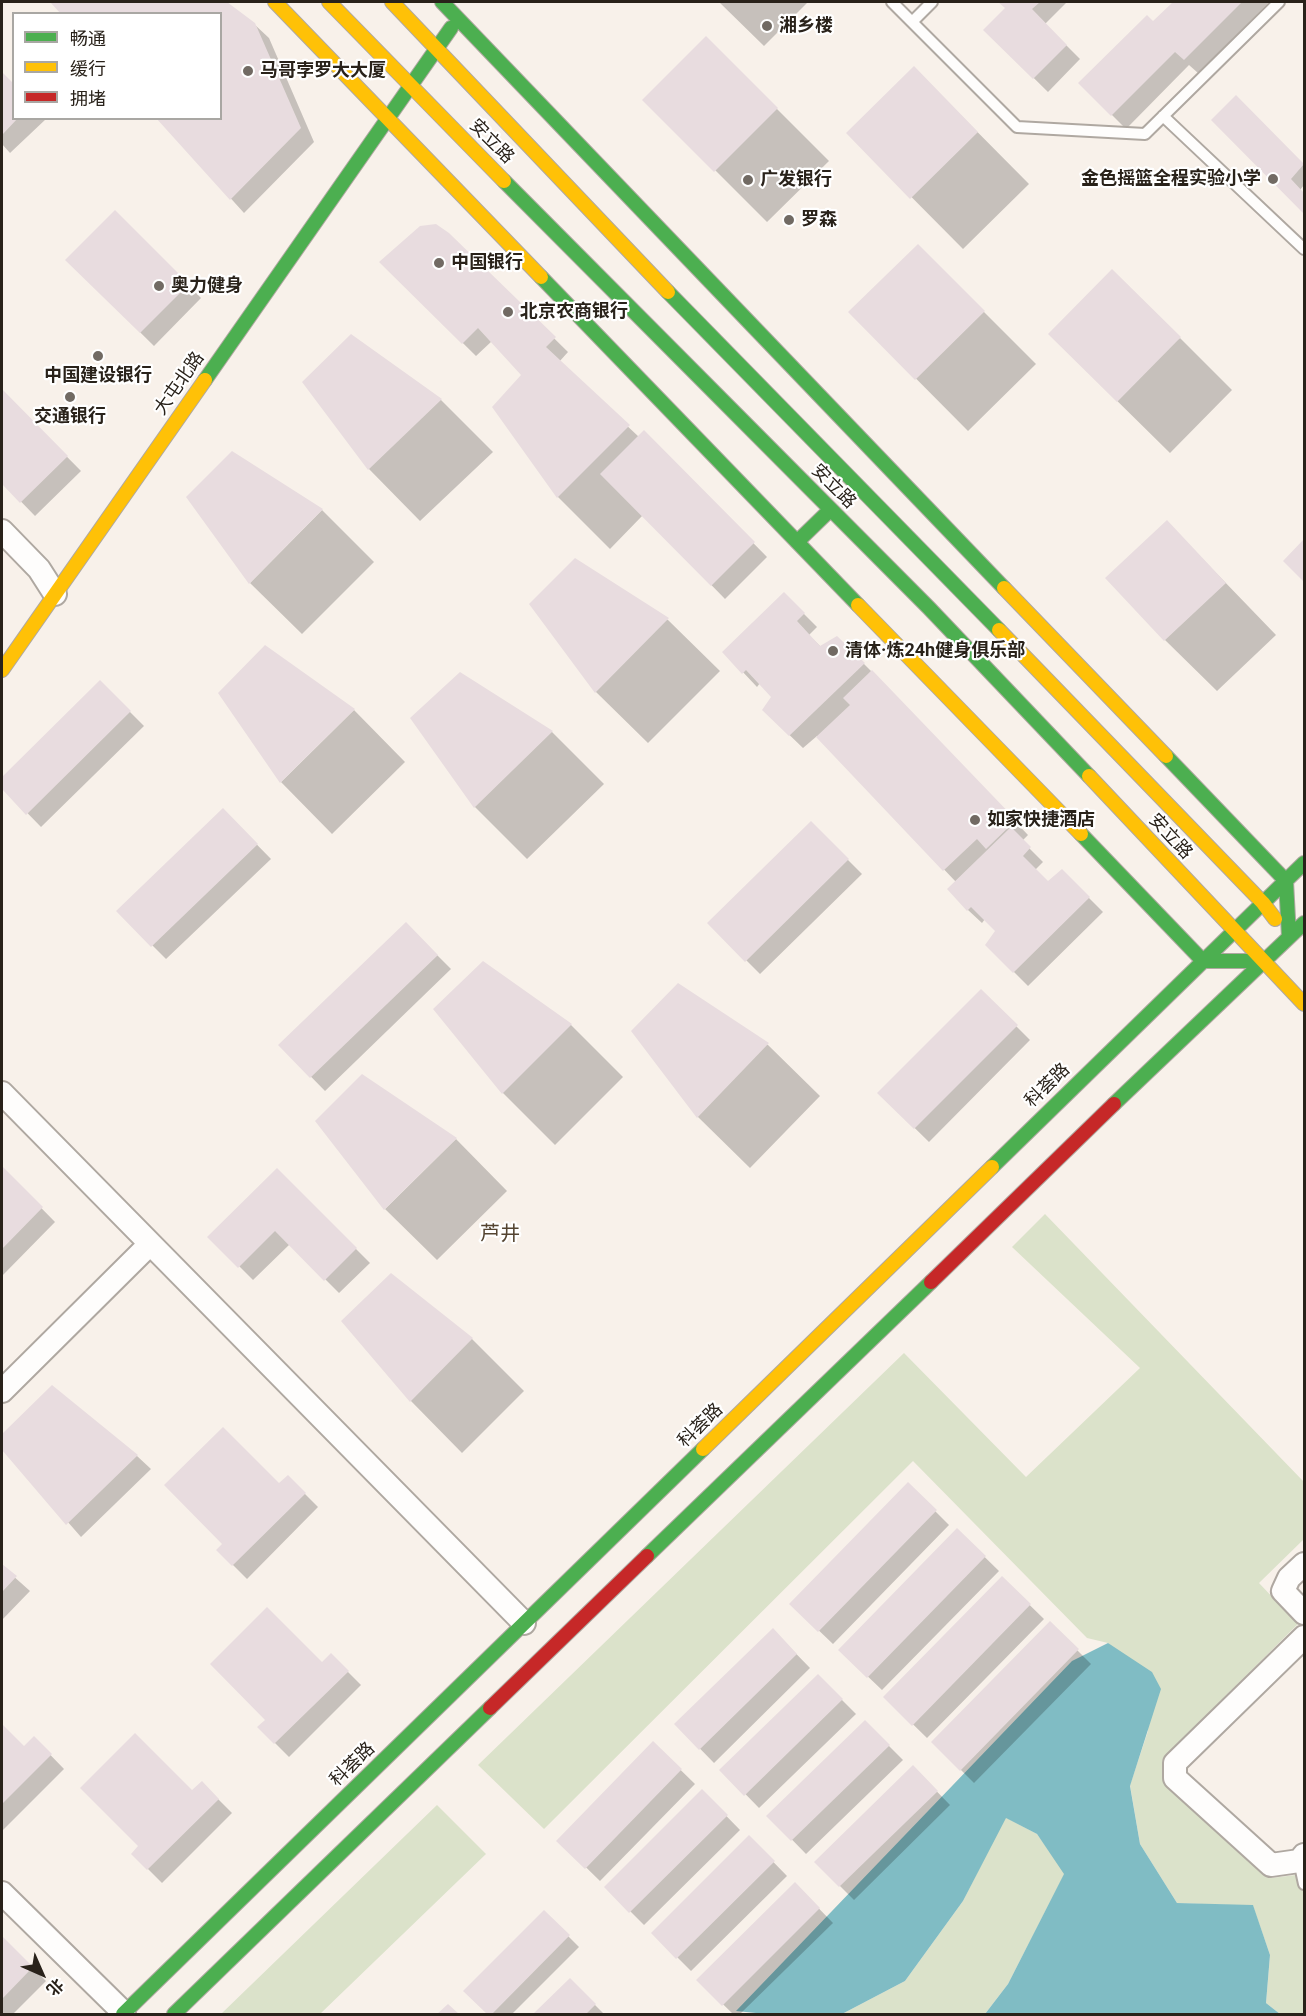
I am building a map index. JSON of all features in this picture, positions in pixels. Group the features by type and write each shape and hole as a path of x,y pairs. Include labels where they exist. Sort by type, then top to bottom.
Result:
{"main road":[{"path":"275,2 1203,961 1262,961"},
{"name":"安立路","path":"329,2 936,616 1305,1004"},
{"name":"安立路","path":"393,2 737,364 950,579 1263,903 1292,940"},
{"path":"442,2 461,14 1286,881 1292,940"},
{"path":"410,86 461,14"},
{"name":"大屯北路","path":"2,670 410,86"},
{"path":"797,542 830,510"},
{"name":"科荟路","path":"123,2014 1305,863"},
{"path":"174,2014 1262,961 1292,940 1305,923"}],"street":[{"path":"2,531 39,569 55,594"},
{"path":"2,550 31,579 55,594"},
{"path":"2,1093 524,1623"},
{"path":"2,1391 150,1244"},
{"path":"1305,1564 1289,1578 1283,1591 1305,1613"},
{"path":"1302,1858 1271,1865 1175,1778 1175,1763 1305,1637"},
{"path":"2,1893 123,2014"}],"lane":[{"path":"892,2 1017,127 1146,134 1279,2"},
{"path":"912,22 932,2"},
{"path":"1163,116 1305,249"},
{"path":"1302,1858 1305,1884"}],"green space":[{"path":"1045,1214 1304,1482 1304,1539 1259,1583 1298,1624 1163,1758 1162,1777 1271,1878 1304,1874 1304,2014 1280,2014 1266,2003 1270,1955 1253,1906 1177,1903 1140,1844 1130,1785 1148,1731 1108,1643 1087,1638 913,1461 544,1829 478,1765 904,1353 1026,1477 1140,1368 1012,1247"},
{"path":"437,1805 486,1854 320,2014 221,2014"},
{"path":"1005,1817 1037,1834 1065,1873 1008,1984 985,2014 842,2014 905,1981 963,1901"}],"water":[{"path":"1108,1643 1152,1672 1161,1689 1130,1786 1140,1844 1177,1903 1253,1905 1270,1955 1266,2003 1280,2014 985,2014 1008,1984 1064,1874 1037,1834 1006,1818 963,1901 905,1981 842,2014 766,2014 736,2011 1072,1661"}],"building":[{"name":"马哥孛罗大大厦","path":"50,2 227,2 255,23 301,128 230,200 158,120 222,120 222,12 59,12"},
{"path":"998,2 1040,2 1032,9 1067,45 1033,79 983,30 1005,8"},
{"path":"1173,2 1242,2 1184,60 1175,52 1111,116 1078,83 1147,15 1153,21"},
{"path":"706,36 778,108 714,172 642,100"},
{"path":"914,66 978,132 910,199 846,133"},
{"path":"2,72 12,82 12,120 16,120 2,135"},
{"path":"1236,95 1304,164 1291,179 1304,193 1304,214 1211,120"},
{"path":"115,210 189,284 140,333 65,260"},
{"path":"436,224 449,233 556,337 546,347 630,425 557,498 492,407 521,375 478,328 462,344 379,262 420,226"},
{"path":"918,244 985,311 915,380 848,312"},
{"path":"1112,269 1181,337 1117,402 1048,334"},
{"path":"351,334 442,399 368,470 302,382"},
{"path":"2,389 68,456 20,503 2,484"},
{"path":"644,430 755,542 711,586 600,474"},
{"path":"232,451 323,509 249,584 186,497"},
{"path":"1167,520 1226,583 1164,641 1105,578"},
{"path":"1304,539 1304,582 1283,561"},
{"path":"575,558 669,618 595,693 529,604"},
{"path":"784,592 805,613 797,621 820,646 837,636 865,663 789,736 762,710 771,697 746,670 742,674 722,652"},
{"path":"265,645 355,709 280,783 218,693"},
{"path":"872,670 1016,820 986,849 977,839 943,871 816,737 850,705 843,698"},
{"path":"460,672 553,731 474,808 410,718"},
{"path":"100,680 131,711 26,815 2,789 2,777"},
{"path":"223,808 258,844 151,947 116,911"},
{"path":"811,821 849,859 745,962 707,923"},
{"path":"1011,827 1031,847 1023,856 1048,881 1062,869 1090,897 1013,973 985,945 995,931 971,907 967,911 947,889"},
{"path":"406,922 438,955 310,1078 278,1045"},
{"path":"483,961 572,1024 502,1094 433,1009"},
{"path":"678,983 769,1043 697,1118 631,1031"},
{"path":"981,989 1018,1025 914,1129 877,1093"},
{"path":"362,1074 457,1138 384,1210 315,1121"},
{"path":"2,1166 43,1207 2,1249"},
{"path":"277,1168 357,1248 324,1281 275,1231 238,1268 207,1237"},
{"path":"391,1273 473,1338 410,1402 341,1321"},
{"path":"52,1385 138,1455 66,1525 2,1450 2,1434"},
{"path":"223,1427 279,1483 288,1475 306,1493 232,1566 216,1550 222,1544 164,1485"},
{"path":"908,1482 937,1510 818,1632 789,1604"},
{"path":"957,1528 986,1556 867,1678 838,1650"},
{"path":"2,1564 17,1576 2,1592"},
{"path":"1002,1576 1031,1604 912,1726 883,1697"},
{"path":"267,1607 322,1662 331,1653 349,1671 274,1744 257,1727 265,1720 210,1664"},
{"path":"1050,1621 1079,1649 960,1771 931,1742"},
{"path":"773,1628 797,1654 699,1750 674,1724"},
{"path":"818,1674 843,1699 744,1796 719,1770"},
{"path":"865,1720 890,1745 791,1841 766,1816"},
{"path":"2,1724 24,1746 34,1736 52,1754 2,1804"},
{"path":"135,1733 192,1790 202,1781 219,1799 147,1870 131,1854 138,1846 80,1788"},
{"path":"653,1741 682,1769 585,1869 556,1841"},
{"path":"913,1765 938,1791 839,1887 814,1862"},
{"path":"702,1789 728,1815 629,1913 604,1887"},
{"path":"749,1835 775,1861 676,1959 651,1933"},
{"path":"795,1882 820,1908 722,2006 696,1980"},
{"path":"544,1910 570,1935 492,2014 487,2014 463,1991"},
{"path":"2,1936 33,1967 2,1999"},
{"path":"570,1978 596,2004 586,2014 533,2014"},
{"path":"448,2004 459,2014 437,2014"}],"traffic: fast":[{"path":"442,2 1004,588"},
{"path":"205,380 451,28"},
{"path":"504,181 929,608 1089,776"},
{"path":"541,277 858,605"},
{"path":"668,292 999,630"},
{"path":"797,542 830,510"},
{"path":"1166,756 1286,881 1289,937"},
{"path":"1081,834 1203,961 1262,961"},
{"path":"992,1167 1304,863"},
{"path":"1114,1104 1304,923"},
{"path":"647,1556 931,1282"},
{"path":"123,2014 703,1449"},
{"path":"174,2014 490,1708"}],"traffic: slow":[{"path":"275,2 541,277"},
{"path":"329,2 504,181"},
{"path":"392,2 668,292"},
{"path":"2,670 205,380"},
{"path":"1004,588 1166,756"},
{"path":"858,605 1081,834"},
{"path":"999,630 1263,903 1275,919"},
{"path":"1089,776 1304,1004"},
{"path":"703,1449 992,1167"}],"traffic: jam":[{"path":"931,1282 1114,1104"},
{"path":"490,1708 647,1556"}],"place":[{"name":"湘乡楼","path":"767,26"},
{"name":"马哥孛罗大大厦","path":"248,71"},
{"name":"金色摇篮全程实验小学","path":"1273,179"},
{"name":"广发银行","path":"748,180"},
{"name":"罗森","path":"789,220"},
{"name":"中国银行","path":"439,263"},
{"name":"奥力健身","path":"159,286"},
{"name":"北京农商银行","path":"508,312"},
{"name":"中国建设银行","path":"98,356"},
{"name":"交通银行","path":"70,397"},
{"name":"清体·炼24h健身俱乐部","path":"833,651"},
{"name":"如家快捷酒店","path":"975,820"}],"district":[{"name":"芦井","path":"500,1235"}]}
